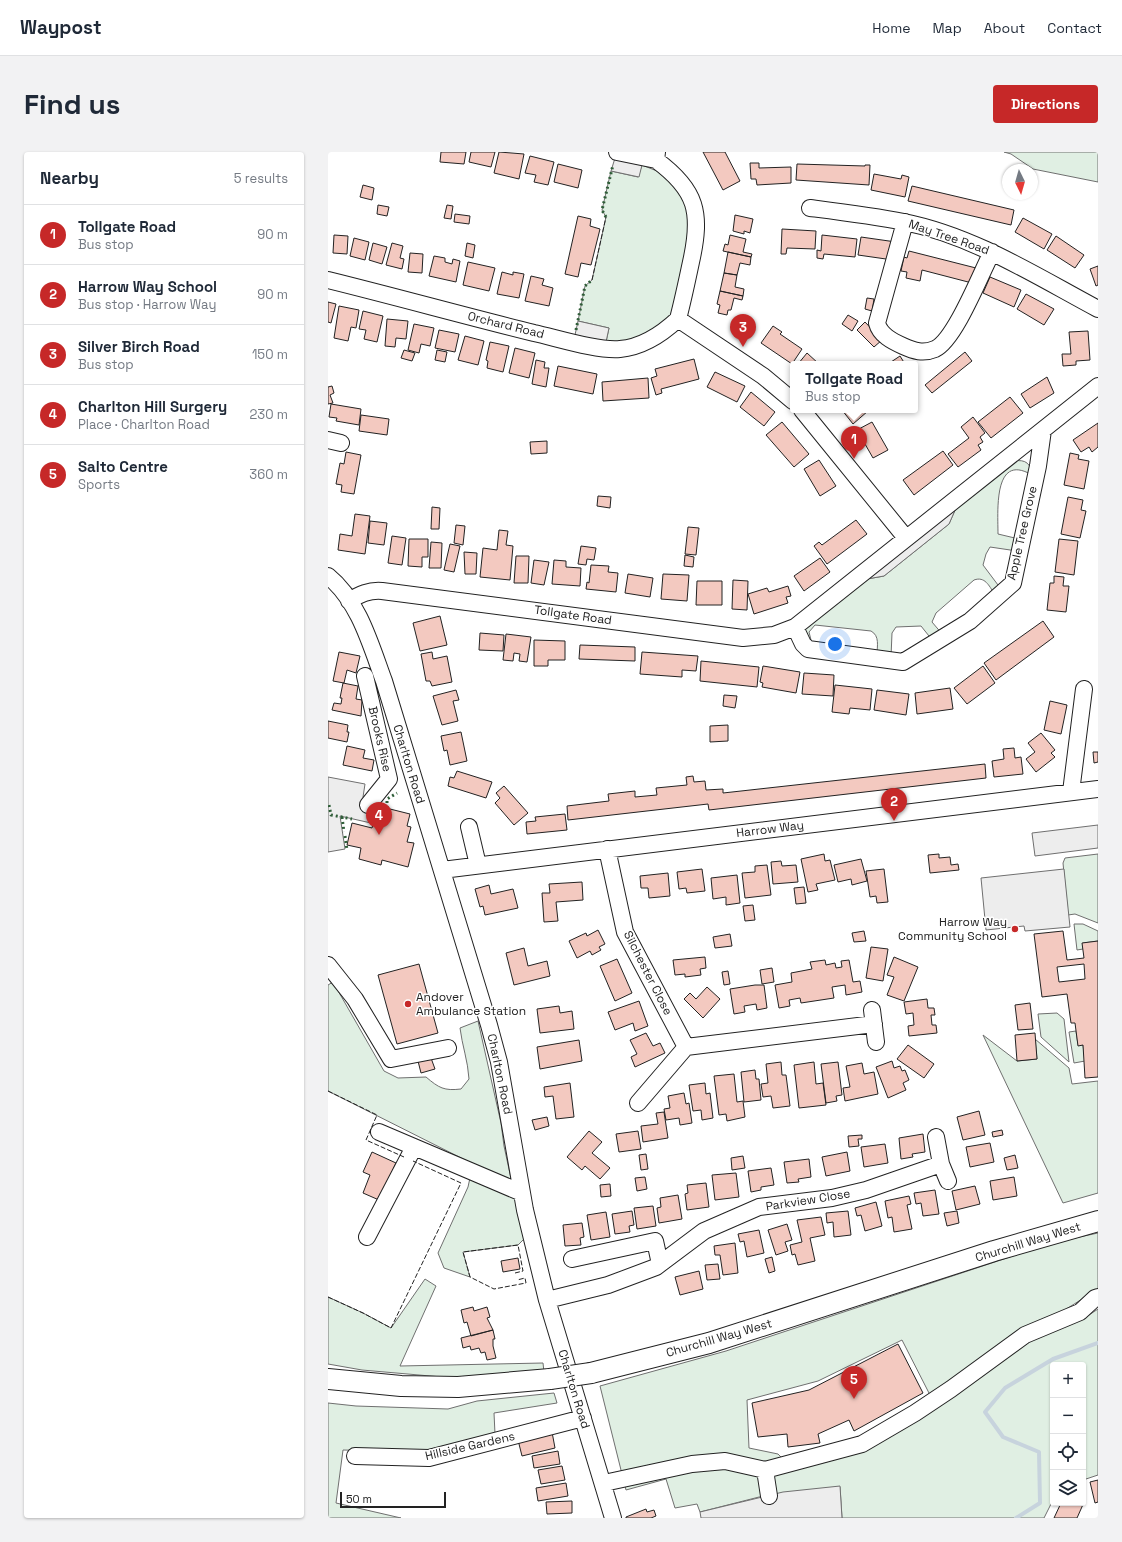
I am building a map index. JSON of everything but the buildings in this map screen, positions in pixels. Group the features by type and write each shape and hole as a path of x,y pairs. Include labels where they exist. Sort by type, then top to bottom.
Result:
{"main road":[{"name":"Churchill Way West","path":"328,1378 401,1386 458,1387 550,1379 591,1373 709,1343 994,1251 1098,1222"}],"street":[{"path":"617,152 657,156 678,178 692,199 696,213 696,239 678,319 763,376 790,398"},
{"name":"May Tree Road","path":"810,208 905,222 958,238 992,252 1098,309"},
{"path":"905,222 877,323 878,329 886,337 918,352 936,349 953,332 992,252"},
{"name":"Orchard Road","path":"328,280 547,336 596,347 620,349 652,340 667,330 678,319"},
{"name":"Tollgate Road","path":"349,601 365,592 372,590 743,638 774,635 795,627 1098,386"},
{"path":"804,413 906,538"},
{"name":"Apple Tree Grove","path":"795,627 803,644 808,649 903,662 970,622 1013,583 1038,466 1043,430"},
{"path":"1017,450 1038,466"},
{"name":"Charlton Road","path":"328,576 349,601 367,634 382,674 473,967 499,1062 522,1194 547,1300 604,1483 613,1518"},
{"name":"Brooks Rise","path":"365,676 389,779 413,775"},
{"path":"1071,792 1084,689"},
{"path":"368,805 389,779"},
{"name":"Harrow Way","path":"442,870 1098,789"},
{"path":"469,827 478,865"},
{"name":"Silchester Close","path":"607,849 625,932 686,1047"},
{"path":"328,965 355,999 391,1059 448,1048"},
{"path":"638,1103 686,1047 873,1017 876,1042"},
{"path":"379,1132 522,1194"},
{"path":"936,1137 941,1164 948,1181"},
{"path":"367,1237 414,1147"},
{"name":"Parkview Close","path":"547,1300 608,1285 660,1264 704,1231 759,1207 832,1198 866,1190 941,1164"},
{"path":"572,1258 655,1241 660,1264"},
{"path":"604,1483 692,1464 725,1460 765,1470 862,1444 933,1401 1025,1336 1080,1312 1098,1297"},
{"name":"Hillside Gardens","path":"355,1456 429,1458 583,1418"},
{"path":"765,1470 769,1496"}],"green space":[{"path":"1004,152 1098,152 1098,182 1038,170 1038,164 1026,164 1011,154"},
{"path":"642,165 657,171 672,183 685,202 691,225 672,313 668,320 634,341 606,342 609,328 578,321 585,286 592,280 606,217 602,210 611,171 638,177"},
{"path":"1014,461 1022,461 1027,463 1032,475 1019,470 1010,471 1004,477 1000,487 998,499 998,534 1019,539 1017,551 990,547 983,565 1001,589 994,593 981,579 974,580 936,613 932,622 943,635 933,641 921,626 896,627 892,633 891,657 877,655 877,638 871,631 815,625 809,632 812,644 811,647 804,631 807,626 867,579 884,576 949,524 956,508"},
{"path":"1098,854 1098,923 1075,914 1068,915 1063,863 1065,858"},
{"path":"1074,924 1083,924 1098,931 1098,941 1083,943 1083,949 1077,950"},
{"path":"333,982 384,1071 398,1078 426,1077 442,1088 450,1090 461,1089 469,1079 460,1028 478,1021 501,1123 504,1146 524,1239 518,1245 463,1252 470,1277 444,1268 438,1253 468,1187 473,1164 328,1091 328,985"},
{"path":"1057,1013 1064,1019 1069,1062 1041,1037 1038,1014"},
{"path":"1076,1031 1078,1045 1083,1045 1085,1061 1074,1063 1069,1032"},
{"path":"983,1035 1017,1061 1037,1059 1035,1039 1069,1068 1072,1084 1098,1081 1098,1193 1063,1203"},
{"path":"1098,1233 1098,1289 930,1395 902,1340 818,1381 747,1400 749,1448 778,1454 793,1469 868,1447 1028,1341 1086,1317 1098,1309 1098,1475 1086,1479 1086,1362 1050,1362 1050,1506 1044,1518 842,1518 840,1487 763,1496 700,1512 697,1504 675,1508 666,1479 626,1490 600,1386 726,1351 1052,1243"},
{"path":"425,1279 436,1286 400,1366 543,1363 544,1372 476,1380 362,1370 328,1364 328,1297 391,1328"},
{"path":"554,1393 557,1403 494,1413 495,1434 418,1452 343,1450 336,1503 401,1518 328,1518 328,1403 356,1406 448,1409 477,1401"}],"shaded area":[{"path":"615,158 642,165 639,177 611,171"},
{"path":"578,321 609,328 606,342 575,335"},
{"path":"956,508 949,524 884,576 867,579"},
{"path":"328,777 365,784 363,797 373,812 371,823 340,816 345,849 328,852"},
{"path":"1098,825 1098,848 1035,856 1032,833"},
{"path":"1064,869 1070,927 1025,931 1024,926 986,930 981,878"},
{"path":"840,1486 842,1518 701,1518 700,1512 783,1492"}],"waterway":[{"path":"1016,1518 1040,1503 1039,1452 1003,1437 985,1412 1005,1388 1053,1359 1098,1343"}],"hedge":[{"path":"606,217 602,210 613,165"},
{"path":"576,330 585,286 592,280"},
{"path":"387,808 387,799 397,793"},
{"path":"329,805 331,815 352,819"},
{"path":"342,817 344,832"},
{"path":"345,836 347,850"}],"fence":[{"path":"592,280 606,217"},
{"path":"328,1091 377,1115 366,1140 404,1157"},
{"path":"328,1297 391,1328 461,1183 413,1161"},
{"path":"515,1273 523,1271 518,1245 463,1252 470,1277 494,1289 526,1283 525,1278 517,1280"}],"place":[{"name":"Silver Birch Road","path":"743,347"},
{"name":"Tollgate Road","path":"854,459"},
{"name":"Harrow Way School","path":"894,821"},
{"name":"Charlton Hill Surgery","path":"379,835"},
{"name":"Harrow Way Community School","path":"1015,929"},
{"name":"Andover Ambulance Station","path":"408,1004"},
{"name":"Salto Centre","path":"854,1399"}]}
